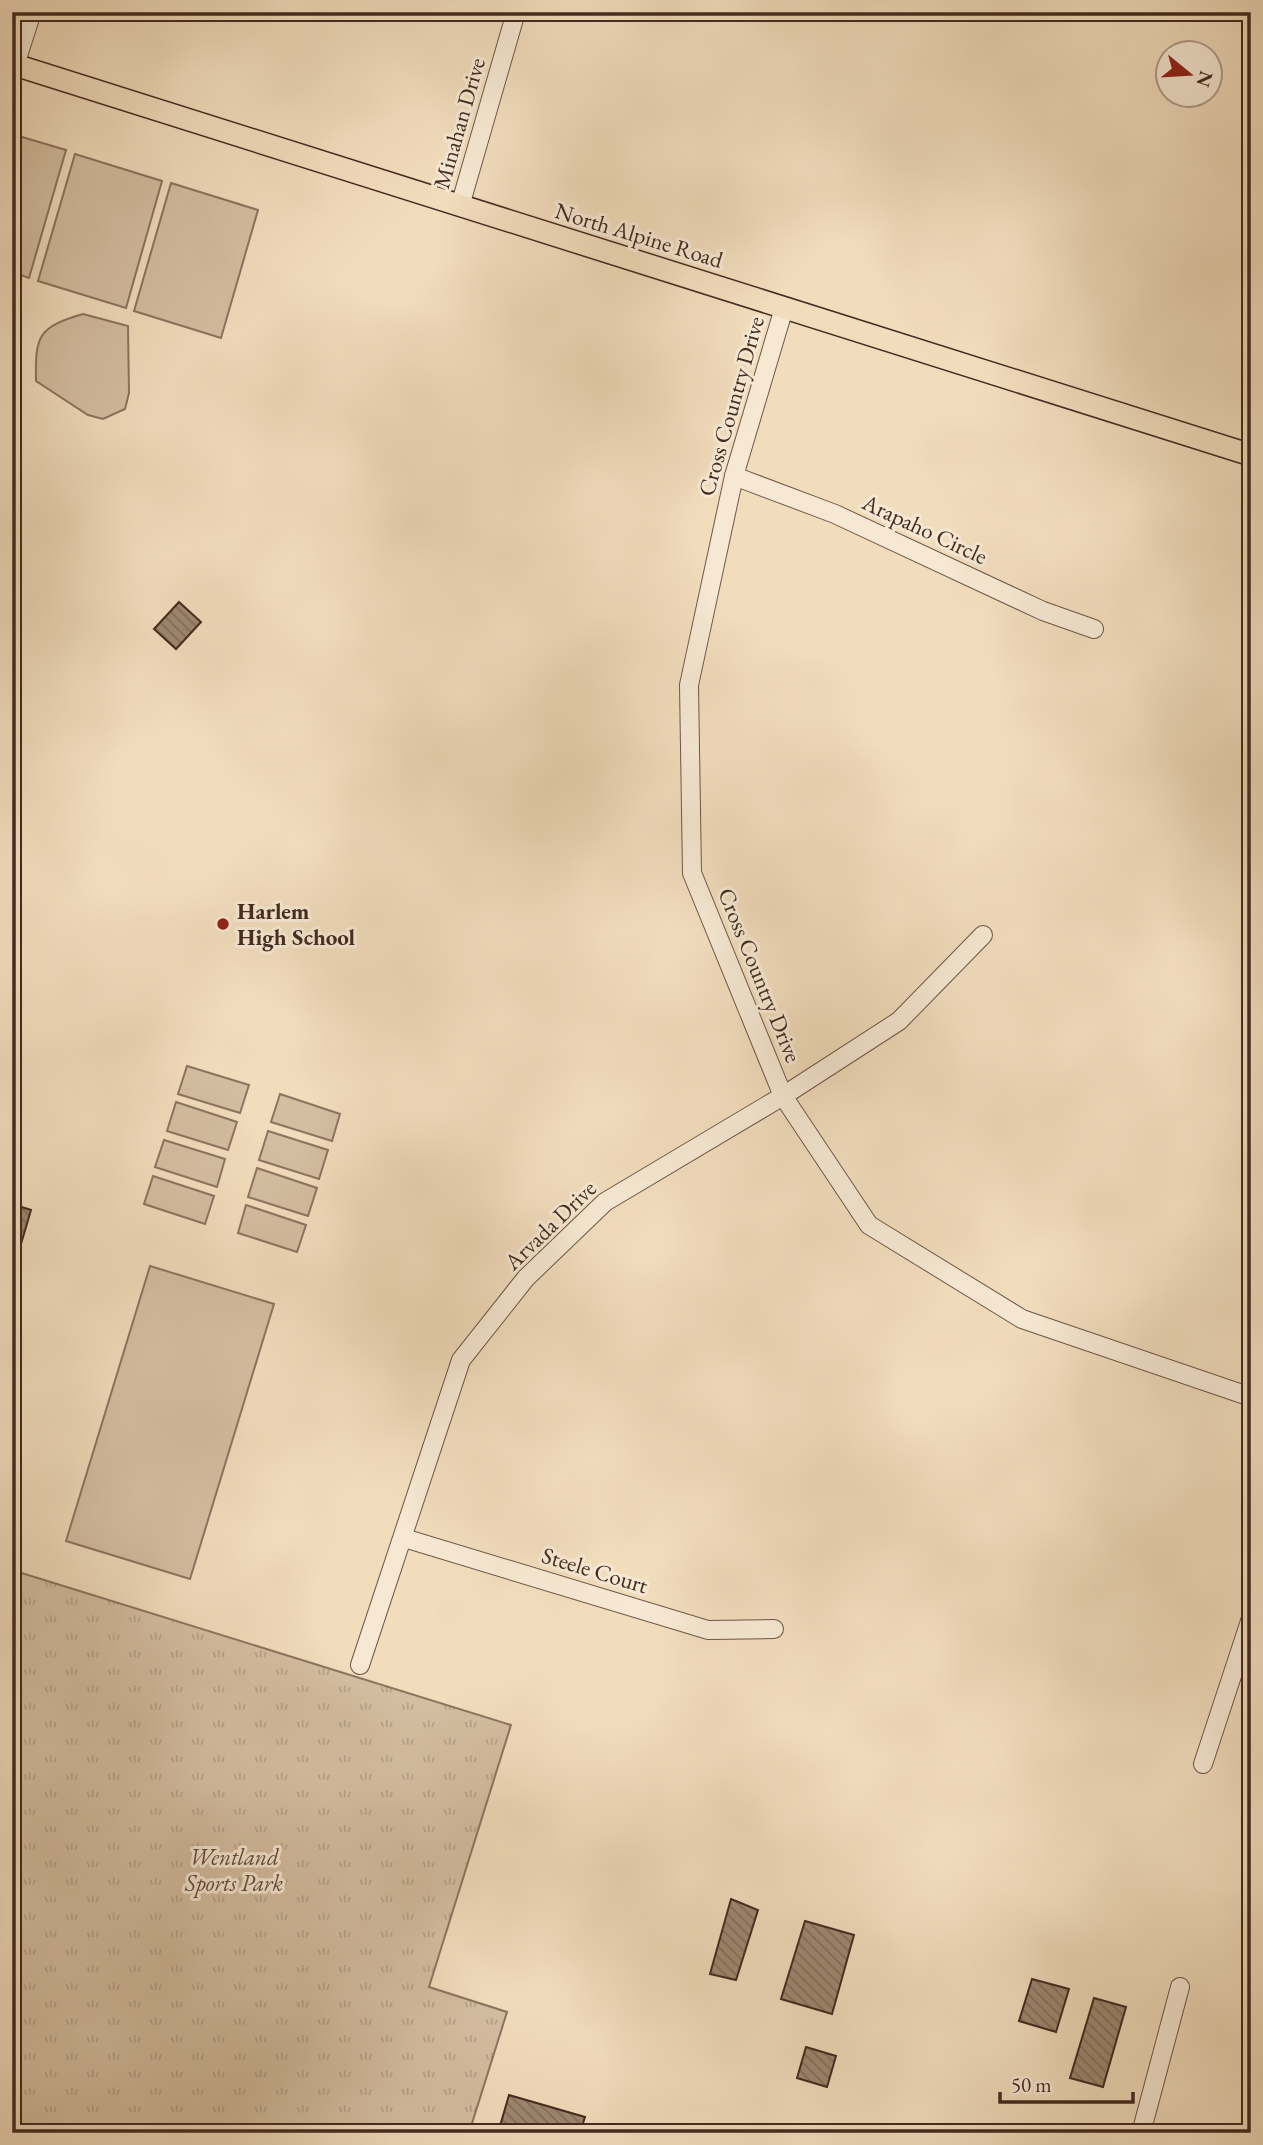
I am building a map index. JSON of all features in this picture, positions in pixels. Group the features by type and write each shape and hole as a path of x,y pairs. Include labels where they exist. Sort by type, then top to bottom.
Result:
{"main road":[{"name":"North Alpine Road","path":"14,65 1251,455"}],"street":[{"path":"14,65 32,12"},
{"name":"Minahan Drive","path":"460,206 516,12"},
{"name":"Cross Country Drive","path":"784,308 734,476 689,685 692,873 783,1096 869,1226 1022,1320 1251,1397"},
{"name":"Arapaho Circle","path":"734,476 835,514 1043,611 1094,629"},
{"name":"Arvada Drive","path":"360,1665 461,1360 526,1278 605,1202 783,1096 899,1021 983,935"},
{"name":"Steele Court","path":"404,1538 708,1630 774,1629"},
{"path":"1203,1764 1251,1618"},
{"path":"1141,2133 1180,1987"}],"green space":[{"path":"12,134 66,150 29,278 12,272"},
{"path":"75,154 162,181 126,308 38,281"},
{"path":"171,183 258,210 221,338 134,311"},
{"path":"83,314 128,326 129,393 125,409 103,419 88,415 36,381 37,353 42,335 57,324"},
{"path":"187,1066 249,1085 240,1113 178,1094"},
{"path":"280,1094 340,1114 332,1141 271,1122"},
{"path":"176,1102 237,1122 228,1150 167,1131"},
{"path":"268,1131 328,1150 319,1179 259,1160"},
{"path":"164,1140 225,1159 217,1187 155,1167"},
{"path":"257,1168 317,1188 308,1216 248,1197"},
{"path":"153,1176 214,1196 205,1224 144,1204"},
{"path":"246,1205 306,1225 297,1252 238,1233"},
{"path":"150,1266 274,1304 190,1579 66,1541"},
{"name":"Wentland Sports Park","path":"12,1570 511,1725 429,1987 507,2012 469,2133 12,2133"}],"building":[{"path":"179,602 201,622 176,649 154,629"},
{"path":"12,1204 31,1210 16,1261 12,1260"},
{"path":"731,1899 758,1910 736,1980 710,1974"},
{"path":"805,1921 854,1935 832,2014 781,1999"},
{"path":"1032,1979 1069,1989 1056,2032 1019,2021"},
{"path":"1094,1998 1126,2007 1103,2087 1070,2078"},
{"path":"806,2047 836,2056 827,2087 797,2078"},
{"path":"509,2095 585,2117 580,2133 498,2133"}],"place":[{"name":"Harlem High School","path":"223,924"}]}
